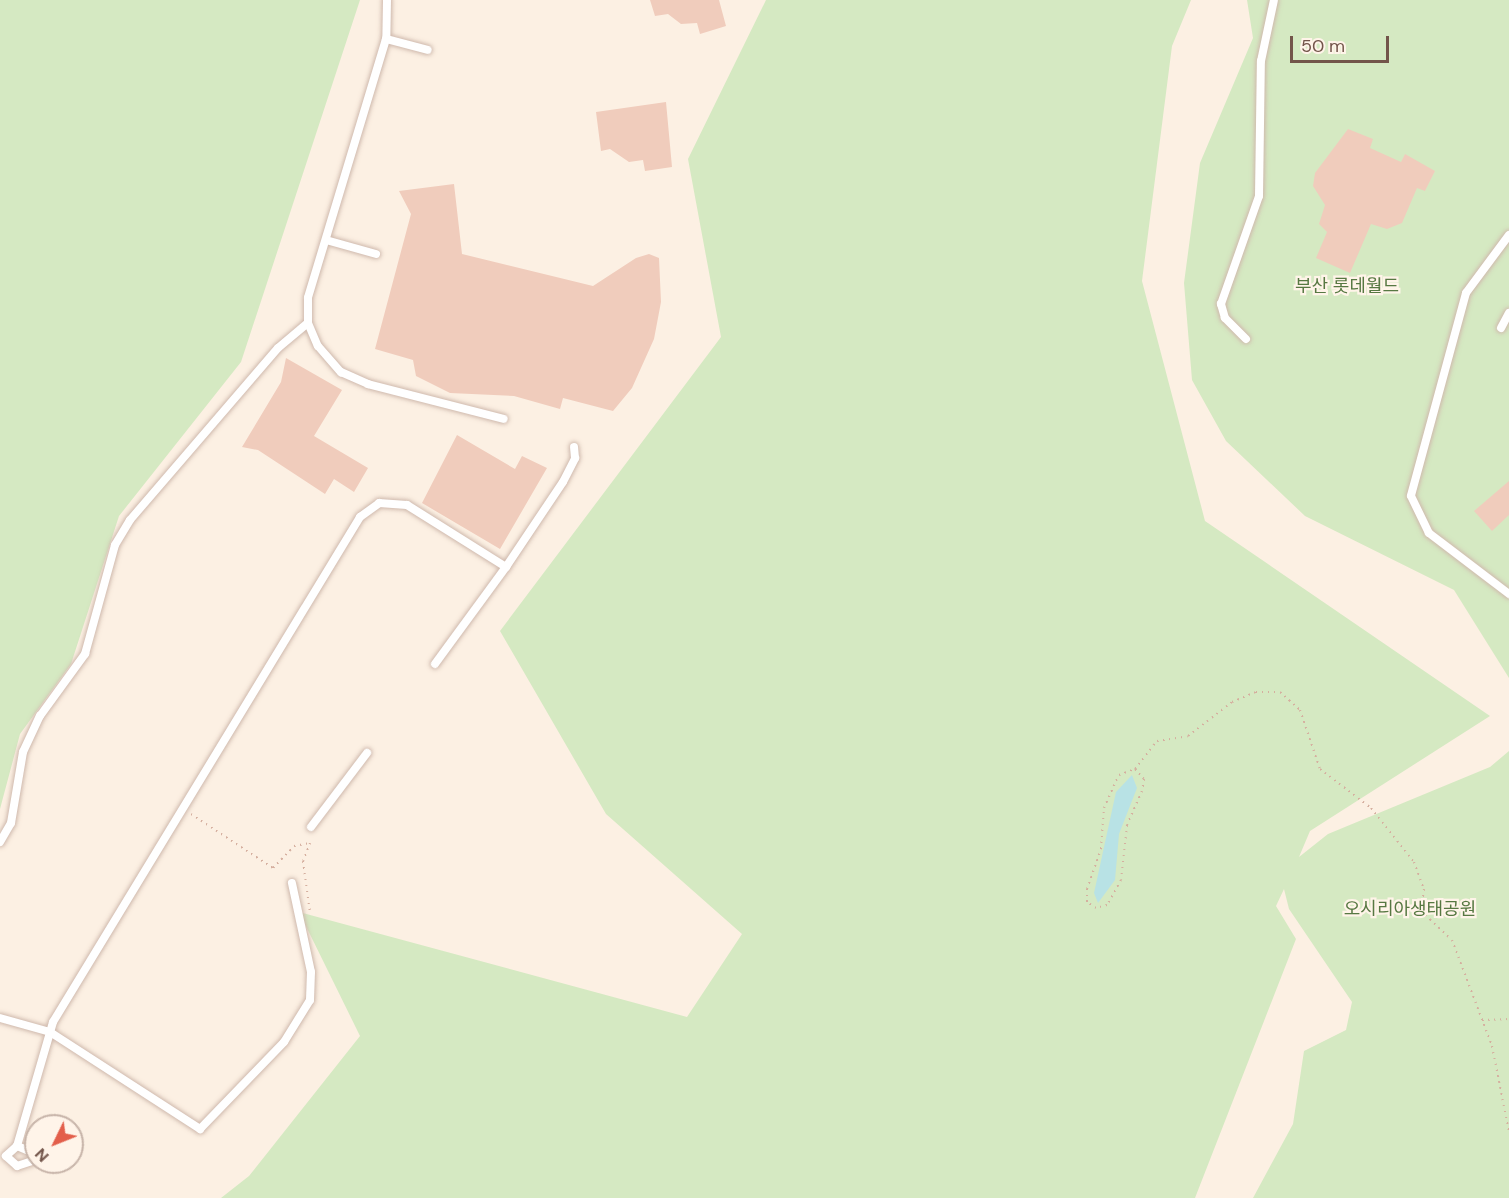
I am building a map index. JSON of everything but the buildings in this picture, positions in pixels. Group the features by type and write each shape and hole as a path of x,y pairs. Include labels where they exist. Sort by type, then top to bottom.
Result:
{"lane":[{"path":"387,0 386,39 308,298 308,323 318,346 341,372 368,384 504,419"},
{"path":"1246,339 1229,323 1221,304 1259,196 1261,61 1274,0"},
{"path":"386,39 428,50"},
{"path":"1509,235 1466,292 1411,496 1429,533 1509,594"},
{"path":"326,240 376,254"},
{"path":"1502,328 1509,313"},
{"path":"0,843 11,823 23,752 40,716 85,654 115,545 129,520 278,348 308,323"},
{"path":"435,664 506,567 563,482 575,458 574,447"},
{"path":"24,1164 17,1166 3,1156 17,1146 50,1032 274,651 370,508 407,505 506,567"},
{"path":"311,826 366,753"},
{"path":"0,1018 50,1032 200,1129 284,1042 310,1000 311,972 292,883"},
{"path":"17,1146 24,1149"}],"path":[{"path":"1135,769 1143,779 1142,791 1128,825 1121,879 1107,905 1096,908 1087,902 1087,890 1098,864 1104,808 1119,775 1135,769 1157,741 1188,736 1232,702 1256,692 1280,692 1300,710 1320,769 1371,808 1414,862 1424,889 1420,911 1452,940 1482,1020 1509,1132"},
{"path":"182,807 273,868 294,846 310,843 303,861 312,923"},
{"path":"1482,1020 1509,1018"}],"green space":[{"path":"0,0 360,0 241,362 119,516 71,664 20,734 0,809"},
{"name":"오시리아생태공원","path":"766,0 1191,0 1172,46 1142,281 1205,521 1490,716 1310,831 1299,857 1328,834 1490,767 1509,751 1509,1198 1253,1198 1293,1124 1304,1051 1346,1030 1352,1002 1289,909 1284,889 1276,906 1296,939 1195,1198 221,1198 249,1176 360,1036 299,912 687,1017 742,934 606,814 500,631 721,337 688,159"},
{"name":"부산 롯데월드","path":"1247,0 1509,0 1509,678 1454,590 1305,516 1226,441 1192,380 1184,283 1200,163 1253,38"}],"water":[{"path":"1132,775 1137,788 1119,834 1115,880 1098,903 1094,893 1116,792"}]}
